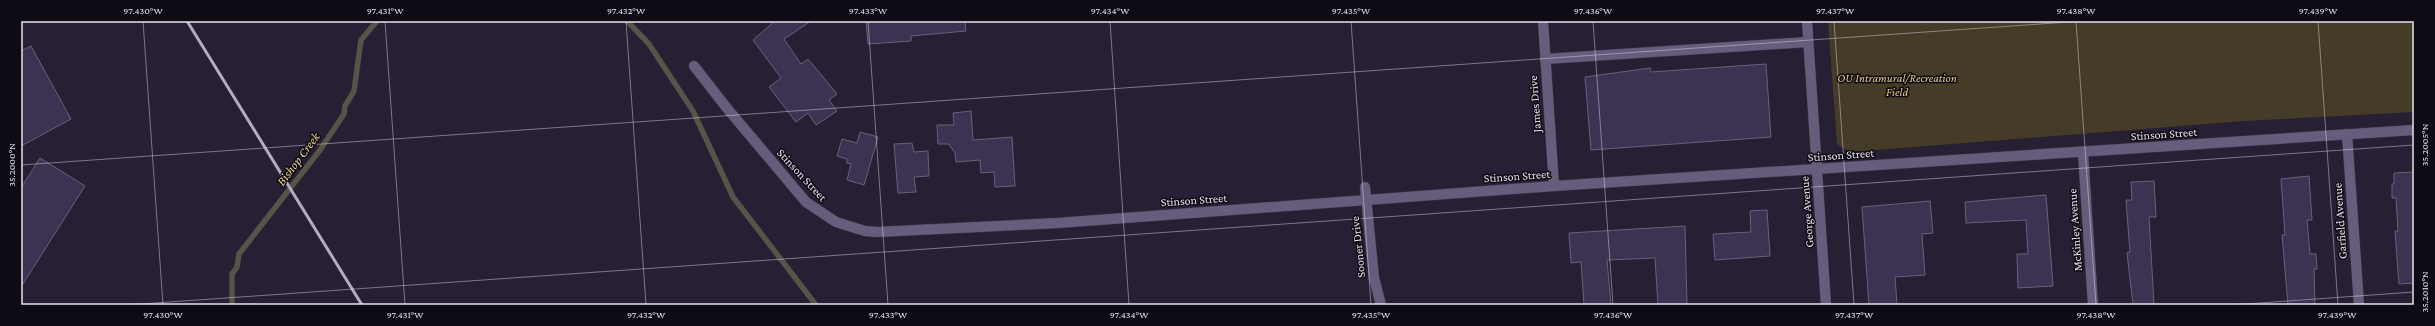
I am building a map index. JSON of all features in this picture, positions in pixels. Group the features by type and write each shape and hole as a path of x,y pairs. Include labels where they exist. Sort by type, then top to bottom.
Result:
{"street":[{"name":"James Drive","path":"1543,21 1554,186"},
{"name":"George Avenue","path":"1807,21 1826,305"},
{"path":"1545,59 1808,42"},
{"name":"Stinson Street","path":"694,66 726,107 806,202 836,222 864,231 925,231 1020,225 1554,186 2083,153 2414,130"},
{"name":"Garfield Avenue","path":"2347,134 2359,305"},
{"name":"McKinley Avenue","path":"2083,153 2093,305"},
{"name":"Sooner Drive","path":"1365,187 1374,278 1381,305"}],"green space":[{"name":"OU Intramural/Recreation Field","path":"1828,21 2414,21 2414,112 2244,121 1850,152 1837,144"}],"building":[{"path":"775,21 811,21 784,39 801,64 808,59 837,94 829,100 837,111 816,125 808,113 796,122 769,87 781,78 753,40"},
{"path":"866,21 965,21 966,31 911,36 911,41 868,44"},
{"path":"31,46 71,119 21,146 21,51"},
{"path":"1766,64 1771,137 1591,150 1585,77 1650,68 1651,72"},
{"path":"971,111 973,140 1012,137 1015,186 995,187 994,172 981,173 980,160 956,162 955,153 949,144 938,144 937,125 954,125 953,113"},
{"path":"860,132 878,137 864,185 847,180 851,164 847,163 847,159 837,156 842,139 857,143"},
{"path":"912,143 914,152 928,151 929,176 914,177 916,192 898,193 894,144"},
{"path":"40,158 85,186 21,287 21,188"},
{"path":"2414,172 2414,283 2399,284 2395,231 2398,231 2396,198 2392,198 2392,184 2394,184 2394,173"},
{"path":"2309,176 2312,220 2307,220 2310,254 2316,254 2317,269 2314,269 2315,305 2288,305 2282,235 2285,235 2281,179"},
{"path":"2154,181 2156,217 2149,217 2154,305 2133,305 2127,253 2130,252 2126,200 2132,200 2131,182"},
{"path":"2046,195 2053,286 2018,288 2017,254 2028,254 2026,220 1966,223 1965,202"},
{"path":"1930,201 1933,233 1922,234 1925,275 1895,277 1897,305 1869,305 1862,207"},
{"path":"1767,210 1770,256 1715,260 1713,234 1751,232 1750,211"},
{"path":"1685,226 1687,305 1658,305 1655,258 1607,260 1611,305 1584,305 1581,262 1571,263 1569,233"}],"waterway":[{"name":"Bishop Creek","path":"232,305 232,274 237,267 239,254 320,150 344,114 345,106 354,91 361,40 377,21"},
{"path":"627,21 649,44 693,111 733,197 816,305"}],"railway":[{"path":"187,21 362,305"}]}
